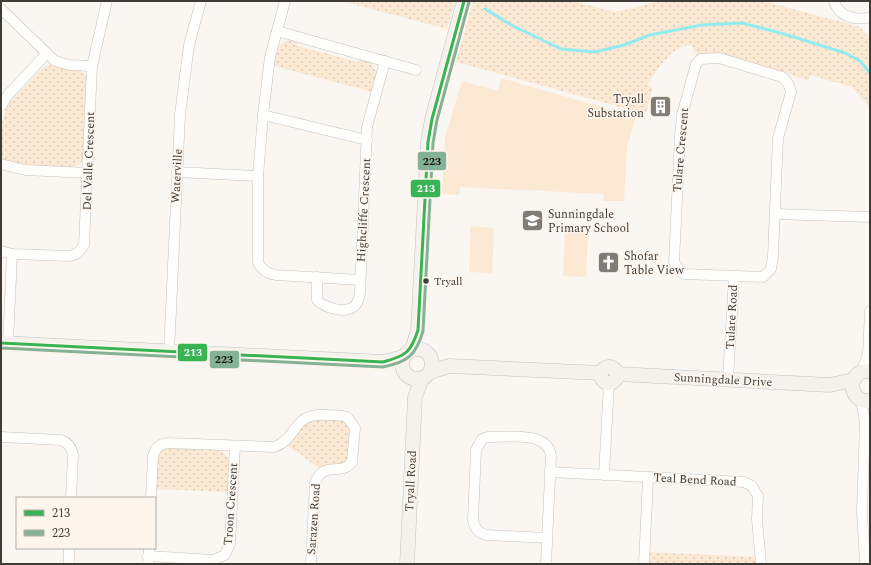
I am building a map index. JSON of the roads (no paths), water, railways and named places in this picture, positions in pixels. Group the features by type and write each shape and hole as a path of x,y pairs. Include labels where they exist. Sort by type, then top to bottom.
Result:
{"street":[{"name":"Del Valle Crescent","path":"1,251 12,254 70,256 81,251 85,236 92,66 107,1"},
{"name":"Waterville","path":"169,353 177,172 184,76 189,45 201,1"},
{"name":"Highcliffe Crescent","path":"286,1 270,57 258,176 258,263 269,274 360,280"},
{"path":"417,354 428,142 432,119 464,1"},
{"path":"834,1 838,10 846,16 861,19 870,17"},
{"path":"1,9 46,54 55,61 70,65 92,66"},
{"path":"277,31 416,70"},
{"path":"1,106 8,95 46,54"},
{"name":"Tulare Crescent","path":"734,277 684,274 679,270 674,262 682,115 692,72 701,59 719,58 782,77 788,82 790,92 778,138 775,214"},
{"name":"Highcliffe Crescent","path":"317,277 317,300 325,306 332,308 352,308 358,302 367,127 385,61"},
{"path":"264,115 366,140"},
{"path":"1,164 25,170 88,173"},
{"path":"177,172 258,176"},
{"path":"775,214 870,217"},
{"name":"Tulare Road","path":"728,380 734,277 754,278 763,277 768,274 771,269 773,256 775,214"},
{"path":"12,254 4,343 169,353 384,362 417,354 432,364 426,375 415,379 384,362"},
{"path":"864,564 862,512 865,422 864,401 853,392 864,368 870,311"},
{"path":"405,374 401,365 417,354"},
{"name":"Sunningdale Drive","path":"417,354 449,366 609,377 728,380 830,385 864,401"},
{"name":"Sunningdale Drive","path":"426,375 449,366"},
{"name":"Sunningdale Drive","path":"830,385 864,368"},
{"name":"Tryall Road","path":"405,374 415,398"},
{"name":"Tryall Road","path":"407,564 415,398 426,375"},
{"path":"604,475 609,377"},
{"name":"Troon Crescent","path":"151,497 153,456 156,449 161,444 167,442 274,447 285,440 304,418 311,414 343,416 351,420 355,428 352,462 344,468 326,469 319,474"},
{"path":"546,564 550,472 550,449 546,444 537,439 488,437 482,439 478,444 473,520 478,531 486,535 547,538"},
{"path":"1,438 61,440 67,443 72,449 73,455 71,497"},
{"name":"Troon Crescent","path":"148,556 213,560 225,555 230,544 235,446"},
{"name":"Teal Bend Road","path":"550,472 744,482 752,486 758,496 757,519 761,564"},
{"name":"Sarazen Road","path":"311,564 315,483 319,474"},
{"path":"644,564 648,478"},
{"path":"69,549 69,564"}],"waterway":[{"path":"485,9 513,26 561,49 595,52 624,45 650,35 702,25 742,23 845,53 860,61 870,73"}],"place":[{"name":"Tryall Substation","path":"660,106"},
{"name":"Sunningdale Primary School","path":"532,221"},
{"name":"Shofar Table View","path":"609,263"},
{"name":"Tryall","path":"426,281"}]}
